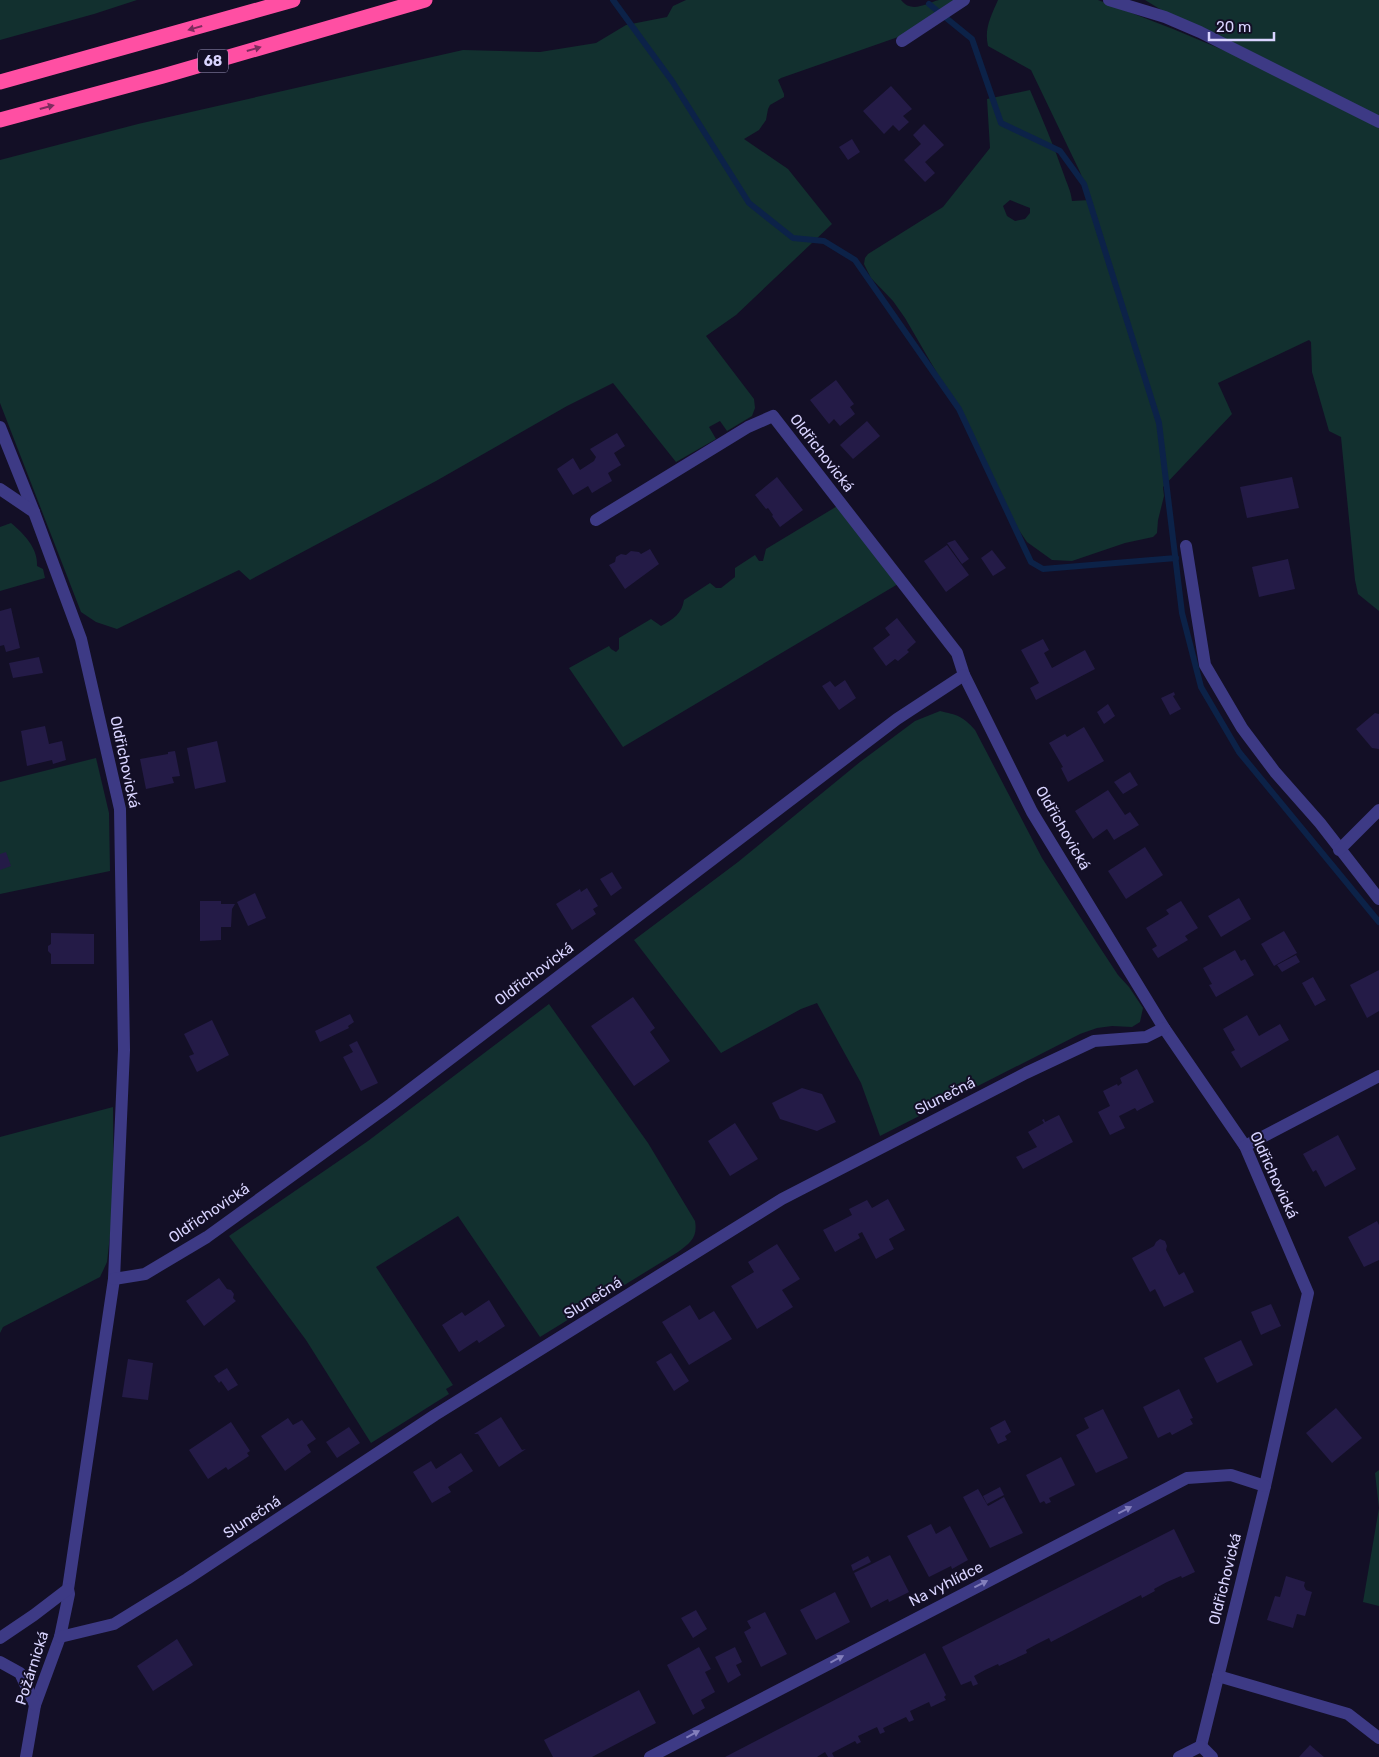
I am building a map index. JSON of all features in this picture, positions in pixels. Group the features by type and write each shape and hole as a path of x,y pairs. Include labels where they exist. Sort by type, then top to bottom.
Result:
{"highway":[{"name":"68","path":"0,82 293,0"},
{"name":"68","path":"0,120 172,73 425,0"}],"street":[{"path":"902,41 964,0"},
{"path":"1109,0 1165,17 1200,32 1379,122"},
{"name":"Oldřichovická","path":"596,520 748,427 772,416 957,653 964,675 1032,812 1164,1028 1245,1146 1308,1292 1265,1486 1201,1746"},
{"name":"Oldřichovická","path":"0,427 81,639 120,810 124,1050 114,1279 68,1589"},
{"path":"0,490 34,512"},
{"path":"1186,546 1205,666 1242,728 1275,772 1320,823 1339,850 1379,899"},
{"name":"Oldřichovická","path":"114,1279 145,1274 207,1237 391,1104 897,718 964,675"},
{"path":"1339,850 1379,810"},
{"name":"Slunečná","path":"60,1637 114,1624 187,1579 436,1415 782,1199 1026,1073 1094,1042 1146,1037 1164,1028"},
{"path":"1245,1146 1379,1076"},
{"name":"Na vyhlídce","path":"650,1757 1187,1478 1231,1475 1265,1486"},
{"path":"0,1638 68,1589"},
{"name":"Požárnická","path":"26,1757 35,1705 60,1637 69,1594 68,1589"},
{"path":"0,1662 20,1673 35,1705"},
{"path":"1218,1676 1348,1714 1379,1738"},
{"path":"1179,1757 1201,1746 1212,1757"}],"green space":[{"path":"0,0 137,0 0,40"},
{"path":"686,0 901,0 905,4 914,7 939,0 955,0 901,36 781,78 778,80 784,97 770,105 766,120 759,130 744,139 788,169 832,224 736,315 706,336 754,399 755,408 752,416 727,431 720,421 709,427 716,439 676,462 613,383 567,406 436,481 250,580 239,570 117,629 96,622 81,612 0,403 0,160 138,124 463,50 540,52 596,43 626,25 667,17 673,6"},
{"path":"998,0 1098,0 1235,55 1145,0 1379,0 1379,611 1358,594 1341,437 1329,431 1312,372 1311,342 1309,340 1218,383 1232,414 1163,487 1164,496 1157,533 1153,537 1125,543 1072,561 1052,560 1027,542 1007,513 955,404 905,318 893,301 871,278 864,264 868,254 943,207 990,148 987,99 1030,90 1056,153 1072,201 1090,200 1080,172 1031,70 988,46 988,28","holes":["1010,200 1030,208 1030,213 1025,219 1015,221 1007,216 1003,206"]},
{"path":"839,505 898,584 623,747 569,668 609,646 616,652 619,649 619,638 651,619 661,626 679,613 684,600 710,583 716,588 721,588 735,577 735,568 755,555 759,561 763,561 766,549"},
{"path":"11,523 33,547 37,566 43,569 45,578 0,591 0,527"},
{"path":"940,711 959,717 975,730 1042,858 1118,975 1129,987 1143,1008 1140,1022 1132,1027 1112,1026 1097,1028 1080,1034 880,1136 861,1083 817,1003 801,1009 721,1053 634,940 738,862 860,762 915,721"},
{"path":"96,758 109,813 110,871 0,894 0,782"},
{"path":"549,1004 648,1143 695,1221 694,1236 678,1252 540,1337 458,1216 376,1267 453,1385 446,1389 449,1394 371,1443 306,1340 229,1236 368,1141"},
{"path":"113,1107 114,1200 107,1262 100,1277 3,1327 0,1333 0,1137"},
{"path":"1379,1470 1379,1508 1375,1473"},
{"path":"1379,1508 1379,1606 1363,1602"}],"building":[{"path":"891,86 912,109 903,116 909,122 899,131 893,125 884,134 863,111"},
{"path":"924,124 944,145 925,162 935,173 925,182 904,160 921,144 913,135"},
{"path":"852,139 860,152 848,160 839,147"},
{"path":"836,380 854,404 850,407 855,414 840,426 834,419 829,424 810,400"},
{"path":"867,421 880,436 853,459 840,445"},
{"path":"617,433 625,446 614,453 621,465 608,473 612,481 592,493 588,486 573,495 557,469 573,458 580,470 594,461 596,457 590,449"},
{"path":"777,477 803,510 780,527 768,508 766,509 755,495"},
{"path":"1292,477 1299,508 1247,518 1240,487"},
{"path":"955,540 969,559 962,564 947,543"},
{"path":"947,545 969,575 946,592 924,561"},
{"path":"650,549 659,564 625,589 609,565 615,562 616,557 621,554 626,555 631,551 641,554"},
{"path":"992,550 1006,568 993,576 981,558"},
{"path":"1288,559 1295,589 1259,597 1252,567"},
{"path":"11,608 20,648 6,652 4,645 0,646 0,611"},
{"path":"897,618 916,642 907,650 909,652 898,661 895,659 886,666 873,648 890,635 885,628"},
{"path":"1043,639 1049,650 1044,653 1052,668 1085,650 1095,669 1036,700 1030,688 1039,683 1021,650"},
{"path":"39,657 43,673 13,678 9,663"},
{"path":"845,680 856,698 839,710 822,686 830,681 835,687"},
{"path":"1174,692 1175,695 1173,696 1181,709 1170,715 1161,698"},
{"path":"1108,704 1115,716 1104,724 1097,712"},
{"path":"1375,713 1379,714 1379,749 1372,748 1356,729"},
{"path":"45,726 49,744 62,741 66,760 53,764 52,760 27,766 21,731"},
{"path":"1084,727 1104,761 1068,782 1061,768 1063,767 1049,743 1065,734 1067,737"},
{"path":"217,741 226,782 195,789 187,748"},
{"path":"175,751 180,776 172,777 174,783 146,789 140,759"},
{"path":"1130,772 1138,785 1123,794 1114,782"},
{"path":"1108,790 1125,815 1130,812 1139,825 1114,840 1107,829 1093,839 1075,811"},
{"path":"1145,847 1163,875 1126,899 1108,871"},
{"path":"6,852 11,866 0,870 0,854"},
{"path":"612,872 622,888 611,896 600,879"},
{"path":"587,888 598,906 593,909 596,914 572,930 556,904 580,889 581,892"},
{"path":"255,893 266,918 248,926 237,902"},
{"path":"1239,898 1251,919 1221,937 1208,916"},
{"path":"200,901 221,901 221,904 235,904 232,909 231,927 221,927 221,940 200,941"},
{"path":"1181,901 1198,928 1185,936 1188,940 1158,958 1152,949 1157,946 1146,928 1169,914 1166,910"},
{"path":"1284,931 1297,953 1274,966 1261,944"},
{"path":"51,933 94,934 94,964 51,964 51,954 48,951 48,946 51,944"},
{"path":"1235,950 1241,961 1245,959 1254,975 1216,997 1209,985 1212,984 1203,968"},
{"path":"1296,955 1300,962 1282,972 1277,965"},
{"path":"1379,970 1379,1011 1367,1018 1350,985"},
{"path":"1313,977 1326,1000 1315,1006 1302,983"},
{"path":"633,997 655,1028 650,1032 670,1061 634,1086 591,1026"},
{"path":"350,1014 354,1022 348,1026 349,1028 320,1042 315,1031"},
{"path":"1247,1015 1259,1036 1280,1024 1289,1040 1241,1068 1231,1052 1235,1050 1223,1029"},
{"path":"212,1020 229,1055 197,1072 189,1056 194,1054 184,1034"},
{"path":"357,1041 378,1083 361,1091 343,1057 353,1052 349,1045"},
{"path":"1137,1069 1154,1102 1137,1111 1135,1108 1119,1116 1125,1128 1110,1135 1098,1112 1110,1106 1103,1091 1117,1084 1118,1086 1122,1083 1120,1078"},
{"path":"802,1088 822,1094 836,1122 817,1131 780,1119 772,1103"},
{"path":"1059,1115 1073,1142 1023,1169 1016,1157 1037,1147 1028,1132 1044,1123 1042,1120 1044,1119 1045,1122"},
{"path":"735,1123 758,1159 730,1176 708,1141"},
{"path":"1338,1135 1356,1169 1325,1187 1316,1170 1313,1172 1303,1154"},
{"path":"888,1199 905,1230 889,1239 894,1249 876,1259 862,1232 858,1234 860,1238 835,1252 823,1230 852,1215 849,1209 867,1200 872,1208"},
{"path":"1377,1221 1379,1225 1379,1260 1364,1267 1348,1237"},
{"path":"1160,1239 1165,1241 1166,1250 1179,1275 1184,1272 1194,1292 1164,1307 1155,1289 1150,1292 1132,1258 1154,1246"},
{"path":"777,1244 800,1279 782,1290 793,1307 757,1329 731,1286 754,1272 748,1262"},
{"path":"219,1278 227,1289 231,1290 234,1294 233,1298 236,1301 204,1326 186,1301"},
{"path":"489,1300 505,1326 479,1343 477,1340 459,1352 442,1325 462,1312 465,1316"},
{"path":"1271,1304 1281,1326 1261,1335 1251,1312"},
{"path":"690,1305 699,1320 714,1311 732,1339 689,1365 662,1322"},
{"path":"1241,1340 1253,1365 1217,1383 1204,1358"},
{"path":"671,1353 689,1381 674,1391 656,1362"},
{"path":"128,1359 153,1363 148,1400 122,1397"},
{"path":"227,1368 238,1385 228,1391 221,1381 219,1383 214,1376"},
{"path":"1179,1389 1193,1418 1190,1419 1193,1424 1172,1435 1170,1432 1158,1438 1143,1407"},
{"path":"1336,1408 1362,1438 1332,1463 1306,1433"},
{"path":"1103,1409 1128,1458 1096,1473 1076,1435 1089,1428 1084,1418"},
{"path":"501,1417 522,1450 526,1449 499,1467 478,1434 474,1434"},
{"path":"288,1418 293,1425 302,1420 316,1439 307,1445 311,1452 285,1471 261,1436"},
{"path":"1005,1420 1011,1432 1005,1436 1007,1440 998,1444 990,1428"},
{"path":"231,1422 250,1451 247,1453 249,1456 228,1470 226,1467 208,1479 189,1450"},
{"path":"349,1427 360,1443 337,1458 326,1442"},
{"path":"461,1453 473,1471 448,1487 451,1492 432,1503 413,1472 431,1461 436,1469"},
{"path":"1061,1457 1075,1485 1049,1498 1051,1502 1046,1504 1044,1501 1040,1503 1026,1475"},
{"path":"1000,1487 1004,1495 987,1504 983,1496"},
{"path":"978,1489 988,1506 1004,1497 1023,1533 990,1548 963,1497"},
{"path":"931,1524 936,1534 950,1526 968,1560 952,1569 951,1566 929,1577 907,1536"},
{"path":"1174,1529 1195,1572 1167,1582 1142,1598 1141,1595 1051,1642 1049,1638 1026,1650 1027,1653 999,1666 998,1664 985,1670 974,1676 978,1684 973,1686 971,1681 961,1685 942,1647"},
{"path":"890,1555 909,1592 889,1602 888,1599 871,1608 854,1573"},
{"path":"868,1556 871,1562 853,1571 851,1565"},
{"path":"1286,1576 1305,1582 1306,1590 1312,1592 1305,1616 1297,1614 1293,1628 1267,1620 1275,1596 1280,1597"},
{"path":"835,1592 850,1622 816,1640 800,1610"},
{"path":"696,1610 707,1629 693,1638 681,1618"},
{"path":"765,1612 787,1654 761,1667 744,1632 751,1628 747,1621"},
{"path":"177,1639 193,1665 153,1691 137,1666"},
{"path":"699,1647 711,1669 705,1672 715,1692 701,1700 705,1708 693,1715 667,1665"},
{"path":"735,1647 742,1662 736,1665 741,1675 728,1683 715,1657"},
{"path":"925,1653 946,1695 944,1697 946,1700 931,1707 929,1702 910,1711 914,1720 909,1722 906,1717 883,1728 885,1732 880,1734 877,1727 858,1736 861,1742 857,1744 855,1741 832,1753 834,1757 828,1757 825,1752 817,1757 725,1757"},
{"path":"639,1690 656,1723 592,1757 553,1757 544,1740"},
{"path":"1310,1745 1324,1757 1299,1757"}],"waterway":[{"path":"613,0 672,81 749,203 793,238 824,241 855,260 959,409 1031,562 1043,569 1176,558"},
{"path":"929,4 972,39 1001,123 1060,151 1084,184 1159,423 1182,613 1201,687 1239,752 1379,922"}]}
